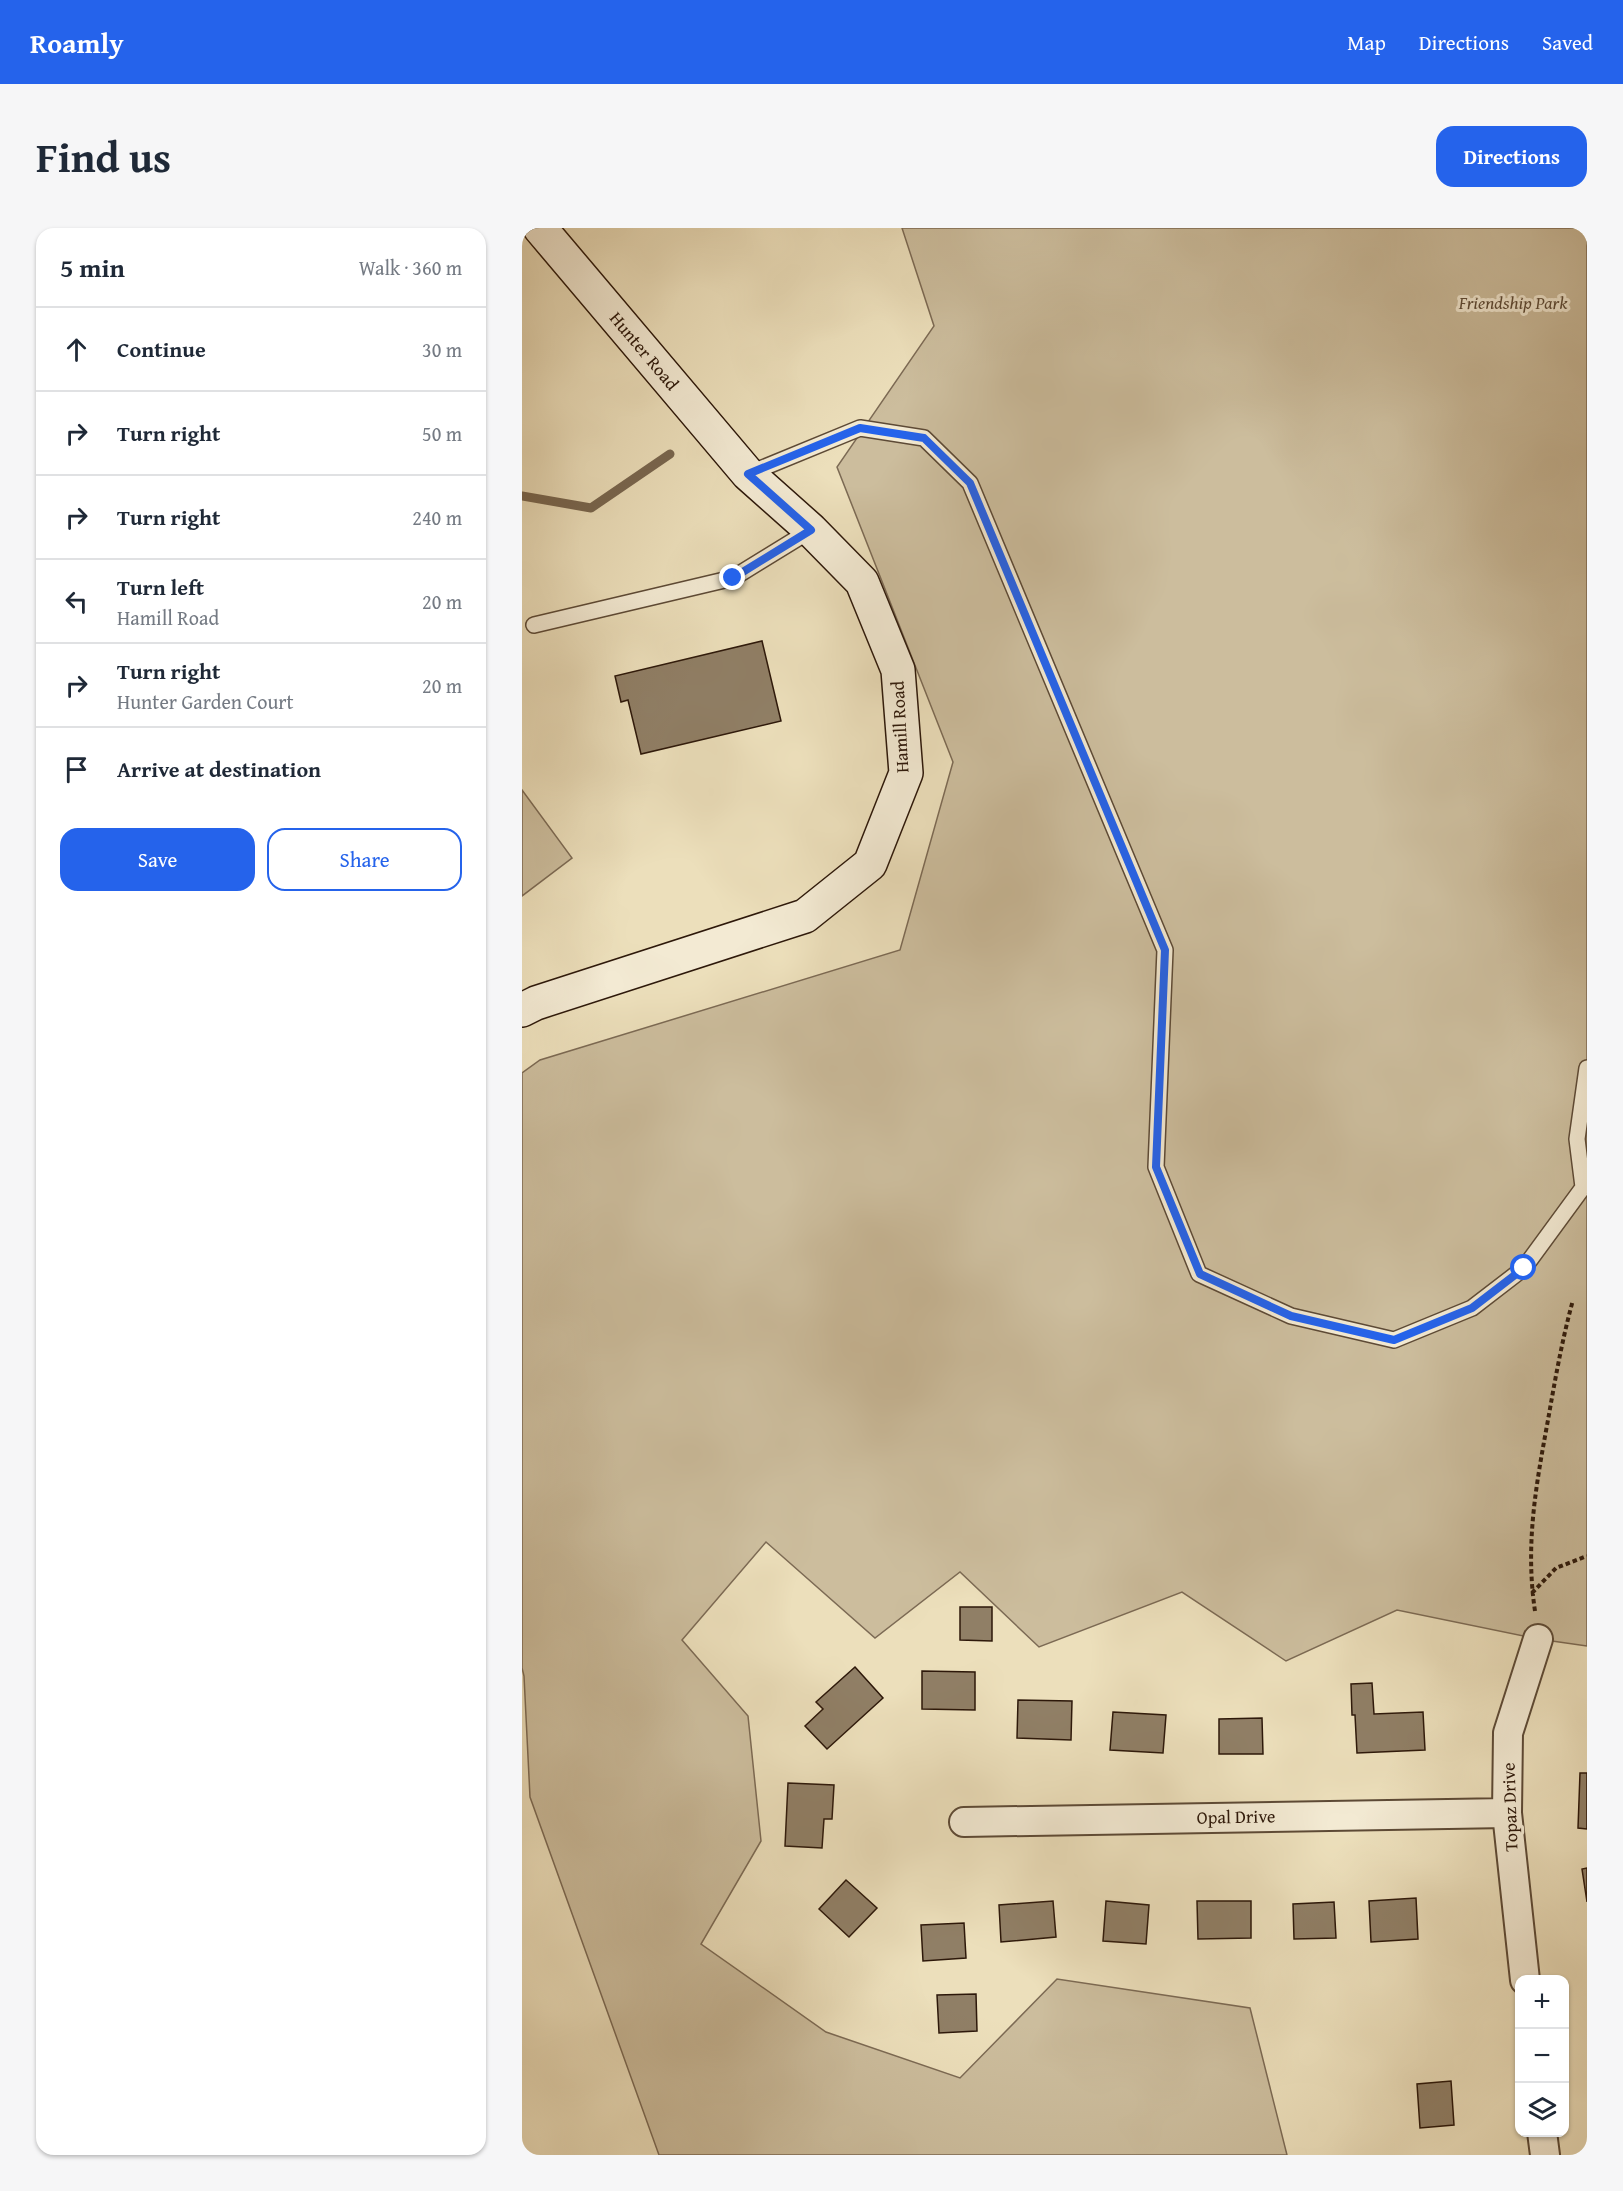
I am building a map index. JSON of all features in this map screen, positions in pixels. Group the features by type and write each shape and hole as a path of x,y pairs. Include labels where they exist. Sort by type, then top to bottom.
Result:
{"street":[{"name":"Hunter Road","path":"540,228 748,474"},
{"name":"Hamill Road","path":"522,1010 806,916 870,864 906,773 898,670 862,582 811,530 748,474"},
{"name":"Topaz Drive","path":"1524,1975 1507,1813 1508,1733 1537,1627"},
{"name":"Opal Drive","path":"964,1822 1507,1813"},
{"path":"1543,2137 1545,2155"}],"lane":[{"path":"748,474 860,428 924,438 970,483 1165,950 1156,1167 1200,1274 1291,1316 1394,1340 1472,1308 1524,1268 1585,1185 1577,1139 1587,1068"},
{"path":"534,625 733,578 811,530"}],"path":[{"path":"1537,1627 1532,1594 1530,1549 1537,1475 1560,1346 1573,1300"},
{"path":"1532,1594 1556,1568 1587,1556"}],"green space":[{"name":"Friendship Park","path":"902,228 1587,228 1587,1646 1538,1639 1397,1610 1286,1661 1182,1592 1039,1647 960,1572 875,1638 766,1542 682,1640 748,1716 761,1841 701,1944 826,2032 960,2078 1057,1979 1250,2008 1287,2155 659,2155 530,1797 522,1668 522,1073 540,1060 900,950 953,762 837,467 934,326"},
{"path":"522,790 572,858 522,896"}],"building":[{"path":"762,641 781,721 641,754 628,700 621,702 615,676"},
{"path":"960,1607 992,1607 992,1641 960,1640"},
{"path":"855,1667 883,1698 827,1749 805,1726 823,1709 816,1702"},
{"path":"922,1671 975,1672 975,1710 922,1709"},
{"path":"1372,1683 1374,1714 1423,1712 1425,1750 1357,1753 1351,1684"},
{"path":"1018,1700 1072,1701 1071,1740 1017,1738"},
{"path":"1113,1712 1166,1715 1163,1753 1110,1750"},
{"path":"1262,1718 1263,1754 1219,1754 1219,1719"},
{"path":"1580,1773 1587,1773 1587,1829 1578,1828"},
{"path":"788,1783 834,1785 832,1819 824,1819 822,1848 785,1846"},
{"path":"1587,1868 1587,1902 1582,1869"},
{"path":"846,1880 877,1908 849,1937 819,1909"},
{"path":"1416,1898 1418,1939 1371,1942 1369,1901"},
{"path":"1053,1901 1056,1937 1001,1942 999,1905"},
{"path":"1106,1901 1149,1905 1146,1944 1103,1941"},
{"path":"1197,1901 1251,1901 1251,1938 1198,1939"},
{"path":"1334,1902 1336,1938 1294,1939 1293,1904"},
{"path":"964,1923 966,1958 923,1961 921,1925"},
{"path":"976,1994 977,2031 939,2033 937,1995"},
{"path":"1451,2081 1454,2125 1420,2128 1417,2084"}],"waterway":[{"path":"522,496 591,508 670,454"}],"route":[{"path":"733,578 811,530 748,474 860,428 924,438 970,483 1165,950 1156,1167 1200,1274 1291,1316 1394,1340 1472,1308 1524,1268"}]}
